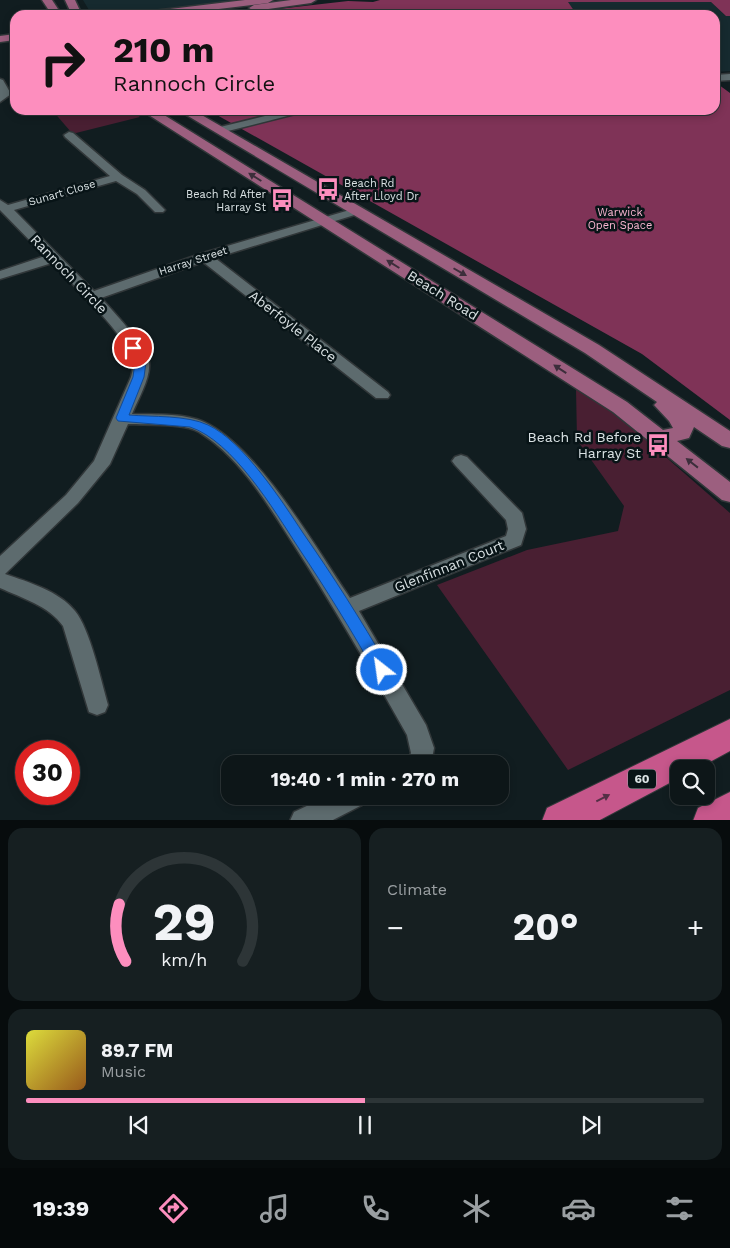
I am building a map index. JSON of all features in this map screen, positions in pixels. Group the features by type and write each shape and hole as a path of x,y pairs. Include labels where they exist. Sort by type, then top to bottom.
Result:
{"highway":[{"name":"60","path":"560,820 728,735"},
{"path":"710,820 730,810"}],"main road":[{"path":"187,10 268,0"},
{"path":"236,10 311,0"},
{"name":"Beach Road","path":"155,115 612,402 730,494"},
{"name":"Beach Road","path":"193,115 627,371 730,441"},
{"path":"627,371 683,423 684,428 681,433 660,438"}],"street":[{"path":"0,82 6,94 0,99"},
{"path":"220,130 280,115"},
{"name":"Sunart Close","path":"69,135 118,177 141,192 159,210"},
{"name":"Sunart Close","path":"3,206 118,177"},
{"name":"Rannoch Circle","path":"0,568 72,499 101,464 139,377 141,362 126,335 92,296 3,206"},
{"name":"Harray Street","path":"92,296 205,256 354,209"},
{"name":"Aberfoyle Place","path":"205,256 382,395"},
{"path":"0,275 53,258"},
{"path":"122,418 191,423 204,428 231,448 268,491 346,608 418,732 423,755"},
{"name":"Glenfinnan Court","path":"346,608 514,540 517,529 515,518 461,461"},
{"path":"0,580 51,603 69,616 97,705"},
{"path":"303,820 336,805"}],"shaded area":[{"path":"83,0 240,0 155,10 89,10"},
{"path":"567,2 711,2 720,10 573,10"},
{"path":"720,10 726,16 730,16 730,71 720,72"},
{"path":"56,115 137,115 140,117 76,133 71,132"},
{"path":"576,388 614,412 730,513 730,690 568,770 437,585 527,550 618,531 624,506 577,440"}],"green space":[{"path":"380,0 730,0 730,16 726,16 711,2 568,2 574,10 269,10 348,1 373,2"},
{"name":"Warwick Open Space","path":"720,86 730,93 730,420 642,354 217,115 720,115"}],"place":[{"name":"Beach Rd After Lloyd Dr","path":"328,189"},
{"name":"Beach Rd After Harray St","path":"282,200"},
{"name":"Beach Rd Before Harray St","path":"658,445"}],"route":[{"path":"133,348 141,362 139,377 122,418 191,423 204,428 231,448 268,491 346,608 382,670"}]}
